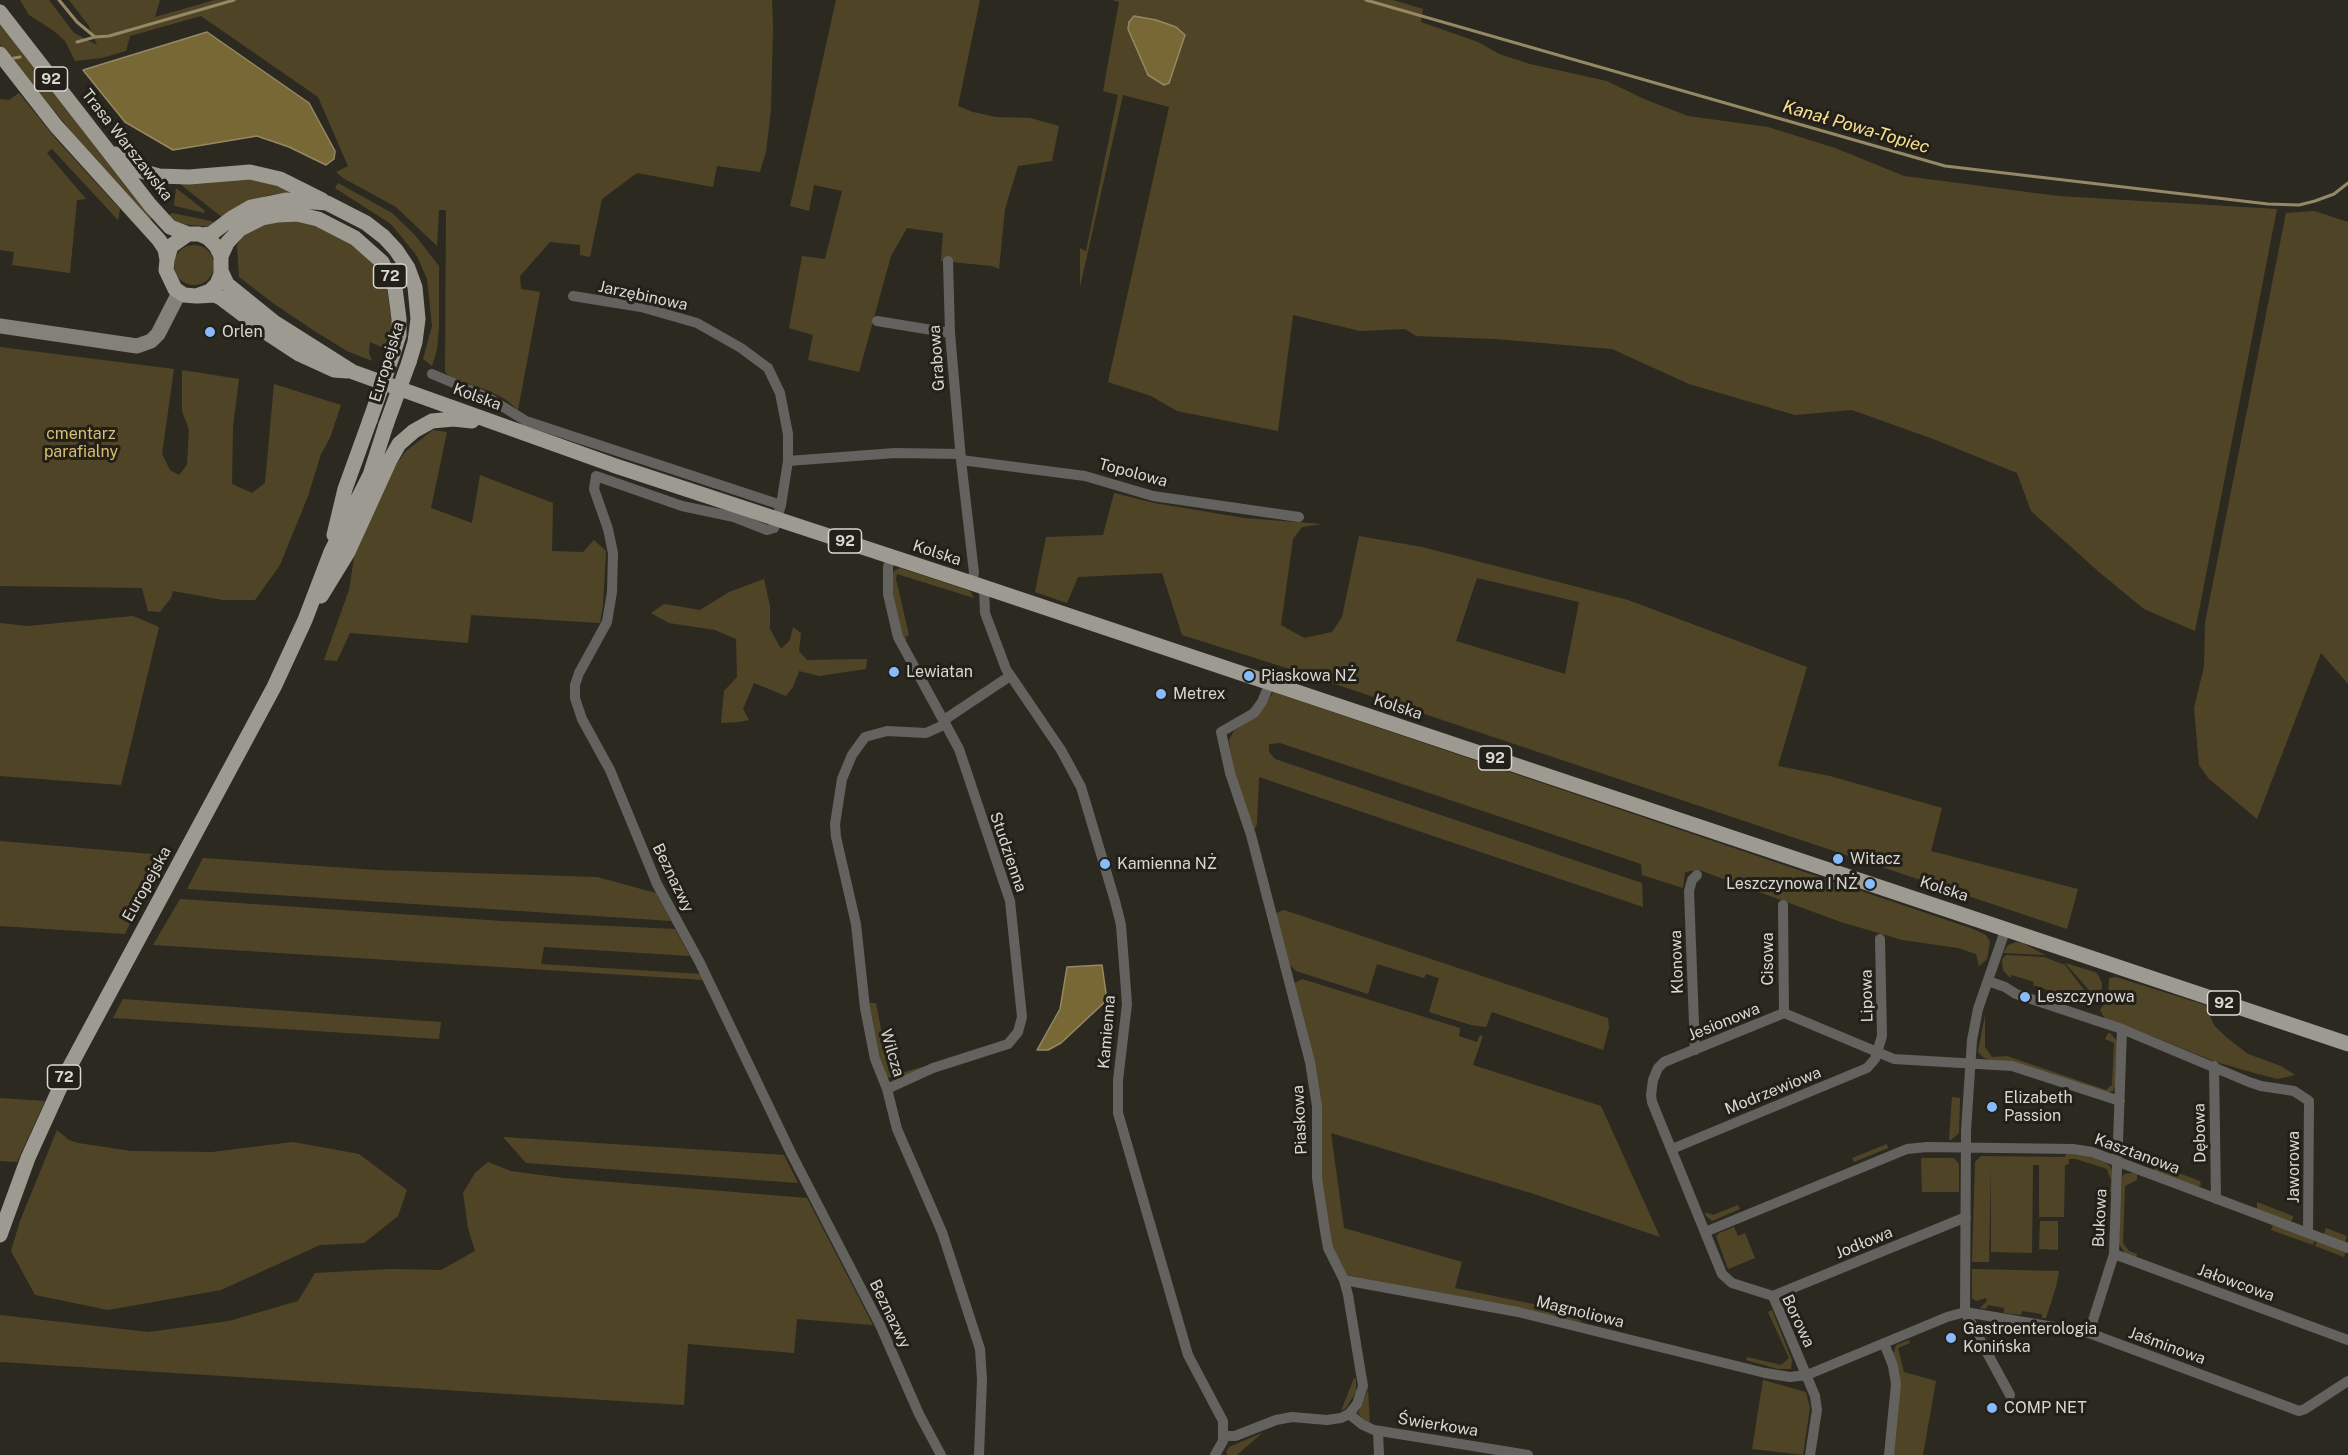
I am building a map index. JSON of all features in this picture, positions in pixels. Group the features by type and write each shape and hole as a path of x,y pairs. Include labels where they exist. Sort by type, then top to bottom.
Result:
{"main road":[{"name":"Trasa Warszawska","path":"0,12 165,222 177,232 195,235"},
{"name":"Trasa Warszawska","path":"0,54 56,126 159,240 165,249 166,260"},
{"path":"103,145 135,167 159,176 182,177 250,172 279,179 327,203"},
{"name":"Europejska","path":"0,1235 28,1158 68,1070 250,734 301,628 331,552 370,475 415,342 418,319 415,287 408,268 396,250 375,229 327,203 286,200 258,205 232,218 211,234 195,235"},
{"name":"Europejska","path":"221,263 227,243 240,229 262,218 278,214 297,214 318,219 355,238 382,262 395,288 399,312 399,336 345,489 331,552"},
{"path":"166,260 171,246 195,235"},
{"name":"92","path":"195,235 215,243 227,284 274,322 353,372"},
{"name":"92","path":"166,260 168,277 179,293 218,296 270,336 298,354 334,370 353,372"},
{"path":"196,296 215,286 221,263"},
{"name":"Kolska","path":"353,372 613,465 779,511 890,556 2348,1044"},
{"name":"72","path":"301,628 348,552 390,460 406,438 424,425 441,420 453,419 499,424"}],"street":[{"name":"Grabowa","path":"948,261 950,333 960,457"},
{"path":"0,326 133,345 151,340 161,330 179,293"},
{"name":"Jarzębinowa","path":"573,296 641,308 697,323 741,348 768,368 780,393 788,434 788,461"},
{"path":"877,321 950,333"},
{"path":"432,374 489,398 526,421 779,511 788,461"},
{"name":"Topolowa","path":"788,461 894,453 960,457 1085,476 1153,496 1299,517"},
{"path":"960,457 974,573 978,585"},
{"name":"Beznazwy","path":"779,511 774,528 767,530 734,517 682,506 596,476 594,489 614,553 612,592 608,622 579,673 575,685 575,698 582,719 610,770 657,884 700,963 795,1163 880,1325 919,1414 941,1455"},
{"name":"Studzienna","path":"887,1089 933,1068 1008,1044 1014,1039 1022,1017 1010,901 958,749 897,637 888,594 890,556"},
{"name":"Kamienna","path":"978,585 1000,656 1010,676 1078,779 1111,884 1121,926 1127,1005 1118,1080 1119,1119 1186,1347 1193,1366 1222,1418 1224,1436"},
{"name":"Wilcza","path":"979,1455 982,1380 980,1349 942,1232 897,1129 887,1089 875,1059 869,1031 856,924 836,837 835,813 842,779 852,755 865,737 887,731 926,733 1010,676"},
{"name":"Piaskowa","path":"1269,683 1262,702 1254,713 1221,732 1230,773 1251,835 1312,1072 1317,1106 1317,1178 1323,1221 1328,1248 1344,1280 1363,1383 1359,1401 1349,1414"},
{"name":"Klonowa","path":"1695,1050 1689,891 1692,880 1697,875"},
{"name":"Cisowa","path":"1783,904 1784,1013"},
{"path":"2006,928 1974,1026 1966,1148 1965,1312 2010,1395"},
{"name":"Lipowa","path":"1878,1051 1882,1036 1880,939"},
{"path":"1988,981 2016,994 2122,1029 2214,1066"},
{"name":"Jesionowa","path":"1705,1232 1652,1102 1651,1088 1661,1065 1784,1013 1894,1059 1970,1065"},
{"name":"Bukowa","path":"2089,1333 2114,1254 2122,1029"},
{"name":"Modrzewiowa","path":"1672,1149 1864,1070 1875,1059 1878,1051"},
{"path":"1970,1065 2019,1068 2120,1101"},
{"name":"Jaworowa","path":"2214,1066 2261,1086 2294,1091 2308,1101 2307,1233"},
{"name":"Dębowa","path":"2214,1066 2216,1199"},
{"name":"Kasztanowa","path":"1705,1232 1896,1152 1917,1148 2083,1150 2348,1248"},
{"name":"Jodłowa","path":"1773,1296 1966,1217"},
{"name":"Borowa","path":"1705,1232 1725,1278 1732,1283 1773,1296 1815,1396 1816,1410 1810,1455"},
{"name":"Jałowcowa","path":"2114,1254 2348,1340"},
{"name":"Magnoliowa","path":"1344,1280 1518,1312 1771,1375 1790,1377 1807,1375"},
{"path":"1807,1375 1947,1317 1965,1312"},
{"name":"Jaśminowa","path":"1965,1312 2089,1333 2299,1411 2348,1381"},
{"path":"1884,1343 1893,1366 1896,1384 1889,1455"},
{"path":"1217,1454 1224,1436 1235,1436 1284,1418 1332,1420 1349,1414"},
{"name":"Świerkowa","path":"1349,1414 1366,1427 1378,1431 1528,1455"},
{"path":"1378,1431 1379,1455"}],"green space":[{"path":"20,0 49,0 74,33 97,45 89,26 69,0 160,0 155,17 215,0 772,0 771,109 766,152 760,172 717,166 713,187 637,173 602,199 590,257 580,255 580,245 550,242 520,276 521,289 540,292 518,410 505,399 450,377 445,372 446,210 439,210 437,246 396,207 336,172 348,166 318,97 201,16 130,36 126,51 102,58 75,61 65,41 29,15"},
{"path":"836,0 980,0 958,106 996,117 1030,118 1059,126 1052,161 1018,166 1005,209 999,269 992,266 941,261 943,233 907,228 891,256 859,372 808,360 813,335 789,328 802,256 825,259 842,191 814,185 809,211 790,206"},
{"path":"1112,0 1393,0 1423,9 1421,22 1478,42 1499,54 1530,64 1607,81 1644,99 1688,116 1768,127 1835,148 1904,176 2058,196 2277,209 2195,631 2144,609 2099,572 2031,511 2017,473 1936,440 1852,410 1795,415 1689,384 1612,349 1495,339 1416,336 1405,329 1360,331 1293,315 1278,431 1177,411 1151,396 1108,382 1169,107 1123,95 1080,287 1080,248 1086,251 1118,95 1103,91 1119,2"},
{"path":"0,24 152,218 149,220 78,140 0,44"},
{"path":"19,93 56,139 120,209 118,220 52,149 47,153 86,199 77,200 70,273 12,265 14,252 0,250 0,99 9,100"},
{"path":"252,178 299,193 269,195 239,206 223,218 180,184"},
{"path":"338,183 392,213 414,234 439,266 439,326 437,349 432,366 423,359 432,326 427,279 417,256 391,224 335,188"},
{"path":"176,188 204,210 205,213 175,206"},
{"path":"2314,211 2348,222 2348,684 2321,653 2257,819 2209,779 2199,765 2194,708 2204,667 2205,623 2286,213"},
{"path":"172,213 216,224 214,227 180,224 168,217"},
{"path":"296,220 309,223 344,239 372,260 383,276 387,288 392,326 386,349 370,342 369,353 372,361 347,351 313,330 239,277 237,245 240,240 238,237 272,222"},
{"path":"194,245 208,251 214,265 208,279 194,285 180,279 174,265 180,251"},
{"name":"cmentarz parafialny","path":"0,347 174,369 162,454 170,470 179,475 187,465 189,430 182,411 182,370 239,379 233,426 232,484 252,493 265,483 274,384 341,405 280,565 255,600 223,600 173,591 171,598 160,612 148,611 142,588 0,586"},
{"path":"433,430 447,432 431,508 472,523 480,475 553,503 552,551 583,552 594,540 606,551 600,623 471,615 468,643 350,633 337,661 324,660 349,590 355,552 393,469 406,451"},
{"path":"1114,493 1154,503 1244,518 1322,524 1302,527 1293,539 1281,625 1304,638 1332,632 1342,617 1359,536 1422,547 1628,600 1807,667 1778,766 1830,776 1942,808 1931,851 2078,889 2067,929 1182,635 1162,573 1078,577 1067,603 1035,592 1046,537 1103,535","holes":["1477,578 1579,602 1565,674 1456,641"]},
{"path":"900,568 970,591 974,598 897,574 896,579 909,635 905,637 907,640 905,641 899,626 891,580 894,571"},
{"path":"764,579 770,606 770,629 781,649 790,640 793,627 801,633 799,651 807,660 867,659 866,669 819,676 799,671 793,687 786,696 754,683 743,709 749,720 721,723 724,691 737,677 736,639 715,630 669,623 651,613 664,604 700,610 729,592"},
{"path":"133,616 159,627 121,785 0,776 0,623 27,626"},
{"path":"1273,692 1973,929 1986,935 1990,942 1987,959 1979,966 1976,954 1958,948 1902,940 1841,922 1699,870 1685,872 1683,888 1642,875 1641,864 1280,743 1269,744 1269,752 1275,759 1642,883 1643,907 1259,777 1257,824 1253,833 1232,766 1229,740 1234,731 1256,716 1266,705"},
{"path":"0,841 162,855 125,934 0,926"},
{"path":"203,858 376,870 597,877 656,893 671,921 187,889"},
{"path":"180,899 502,921 675,929 690,956 544,947 541,964 701,974 704,980 153,945"},
{"path":"1284,910 1608,1018 1609,1028 1603,1050 1492,1012 1486,1027 1471,1025 1429,1012 1439,978 1426,974 1424,978 1377,964 1368,994 1296,971 1287,962 1274,914"},
{"path":"2016,942 2023,943 2045,955 2003,953 2008,945"},
{"path":"2006,955 2044,957 2065,965 2091,999 2078,1000 2033,985 2034,982 2012,975 2010,978 2003,970 2002,959"},
{"path":"2065,963 2095,972 2099,976 2102,984 2097,999"},
{"path":"2116,977 2205,1005 2214,1025 2226,1037 2248,1054 2281,1066 2295,1075 2278,1079 2216,1062 2130,1027 2106,1021 2100,1010 2108,998 2109,978"},
{"path":"1302,979 1460,1028 1459,1036 1477,1042 1480,1035 1483,1036 1473,1065 1601,1106 1660,1237 1531,1193 1331,1133 1344,1228 1462,1262 1455,1288 1543,1306 1552,1302 1566,1305 1572,1314 1582,1317 1581,1322 1347,1275 1341,1268 1327,1233 1319,1148 1293,984"},
{"path":"123,999 441,1022 439,1039 113,1018"},
{"path":"869,1003 876,1003 889,1071 897,1074 929,1065 899,1080 887,1077 883,1073"},
{"path":"1985,1015 1985,1047 1992,1057 2007,1056 2106,1090 2112,1085 2114,1043 2105,1039 2110,1033 2118,1042 2116,1085 2113,1091 2104,1094 1984,1058 1978,1052"},
{"path":"1952,1097 1960,1098 1959,1133 1949,1140"},
{"path":"0,1098 45,1101 17,1162 0,1161"},
{"path":"57,1130 69,1140 78,1143 131,1151 212,1152 293,1142 359,1154 407,1190 398,1216 364,1243 320,1245 221,1290 108,1310 35,1295 11,1251 20,1221"},
{"path":"503,1137 784,1155 798,1183 526,1163"},
{"path":"1887,1144 1888,1148 1854,1162 1852,1158"},
{"path":"2066,1153 2088,1156 2110,1166 2114,1192 2110,1192 2111,1180 2107,1169 2069,1159 2069,1164 2065,1165 2064,1217 2039,1217 2039,1165 2033,1165 2032,1253 1991,1252 1991,1164 1989,1262 1972,1262 1975,1162 1981,1156 2065,1157"},
{"path":"1921,1158 1954,1158 1959,1164 1959,1192 1922,1192"},
{"path":"488,1162 511,1171 563,1178 807,1198 873,1325 797,1319 794,1353 688,1344 684,1405 0,1362 0,1315 149,1332 229,1321 298,1301 315,1273 392,1269 441,1270 475,1251 468,1228 463,1193 475,1173"},
{"path":"2157,1165 2200,1181 2201,1185 2198,1187 2153,1171"},
{"path":"2124,1174 2137,1174 2137,1180 2125,1186 2123,1243 2129,1251 2137,1254 2136,1258 2125,1253 2119,1244 2122,1178"},
{"path":"2257,1202 2293,1216 2291,1222 2257,1209"},
{"path":"1738,1205 1740,1209 1712,1221 1706,1216 1705,1212 1713,1215"},
{"path":"2040,1221 2058,1221 2058,1250 2039,1249"},
{"path":"2273,1225 2315,1240 2313,1245 2271,1230"},
{"path":"1734,1227 1738,1236 1745,1233 1755,1258 1728,1269 1716,1236"},
{"path":"2326,1228 2347,1236 2345,1242 2324,1234"},
{"path":"2317,1241 2346,1251 2344,1257 2315,1246"},
{"path":"1972,1269 2059,1271 2046,1318 2042,1318 2042,1314 2022,1311 2021,1315 2004,1313 2004,1308 1988,1305 1986,1309 1980,1308 1987,1301 1986,1298 1976,1301 1972,1298"},
{"path":"1772,1310 1792,1360 1791,1369 1778,1369 1746,1360 1747,1357 1781,1365 1789,1358 1768,1312"},
{"path":"1909,1340 1910,1343 1898,1348 1904,1372 1936,1381 1923,1455 1891,1455 1891,1353 1894,1352 1896,1345"},
{"path":"1354,1378 1356,1392 1346,1408 1341,1411"},
{"path":"1763,1380 1806,1392 1810,1408 1803,1455 1752,1449"},
{"path":"1368,1390 1370,1425 1358,1413"},
{"path":"1262,1433 1237,1455 1228,1455 1226,1452 1229,1447"}],"shaded area":[{"path":"1134,16 1176,27 1185,35 1169,83 1164,85 1148,75 1128,29 1129,22"},
{"path":"207,32 309,103 335,151 334,159 326,165 289,147 257,136 173,150 125,122 83,70"},
{"path":"1102,965 1107,1000 1061,1043 1048,1050 1037,1050 1060,1009 1067,967"}],"waterway":[{"path":"59,0 77,22 95,37"},
{"name":"Kanał Powa-Topiec","path":"77,42 109,36 234,0"},
{"name":"Kanał Powa-Topiec","path":"1366,0 1945,166 2268,204 2299,205 2315,201 2334,194 2348,183"},
{"name":"Kanał Powa-Topiec","path":"14,58 20,57"}],"place":[{"name":"Orlen","path":"210,332"},
{"name":"Lewiatan","path":"894,672"},
{"name":"Piaskowa NŻ","path":"1249,676"},
{"name":"Metrex","path":"1161,694"},
{"name":"Witacz","path":"1838,859"},
{"name":"Kamienna NŻ","path":"1105,864"},
{"name":"Leszczynowa I NŻ","path":"1870,884"},
{"name":"Leszczynowa","path":"2025,997"},
{"name":"Elizabeth Passion","path":"1992,1107"},
{"name":"Gastroenterologia Konińska","path":"1951,1338"},
{"name":"COMP NET","path":"1992,1408"}]}
